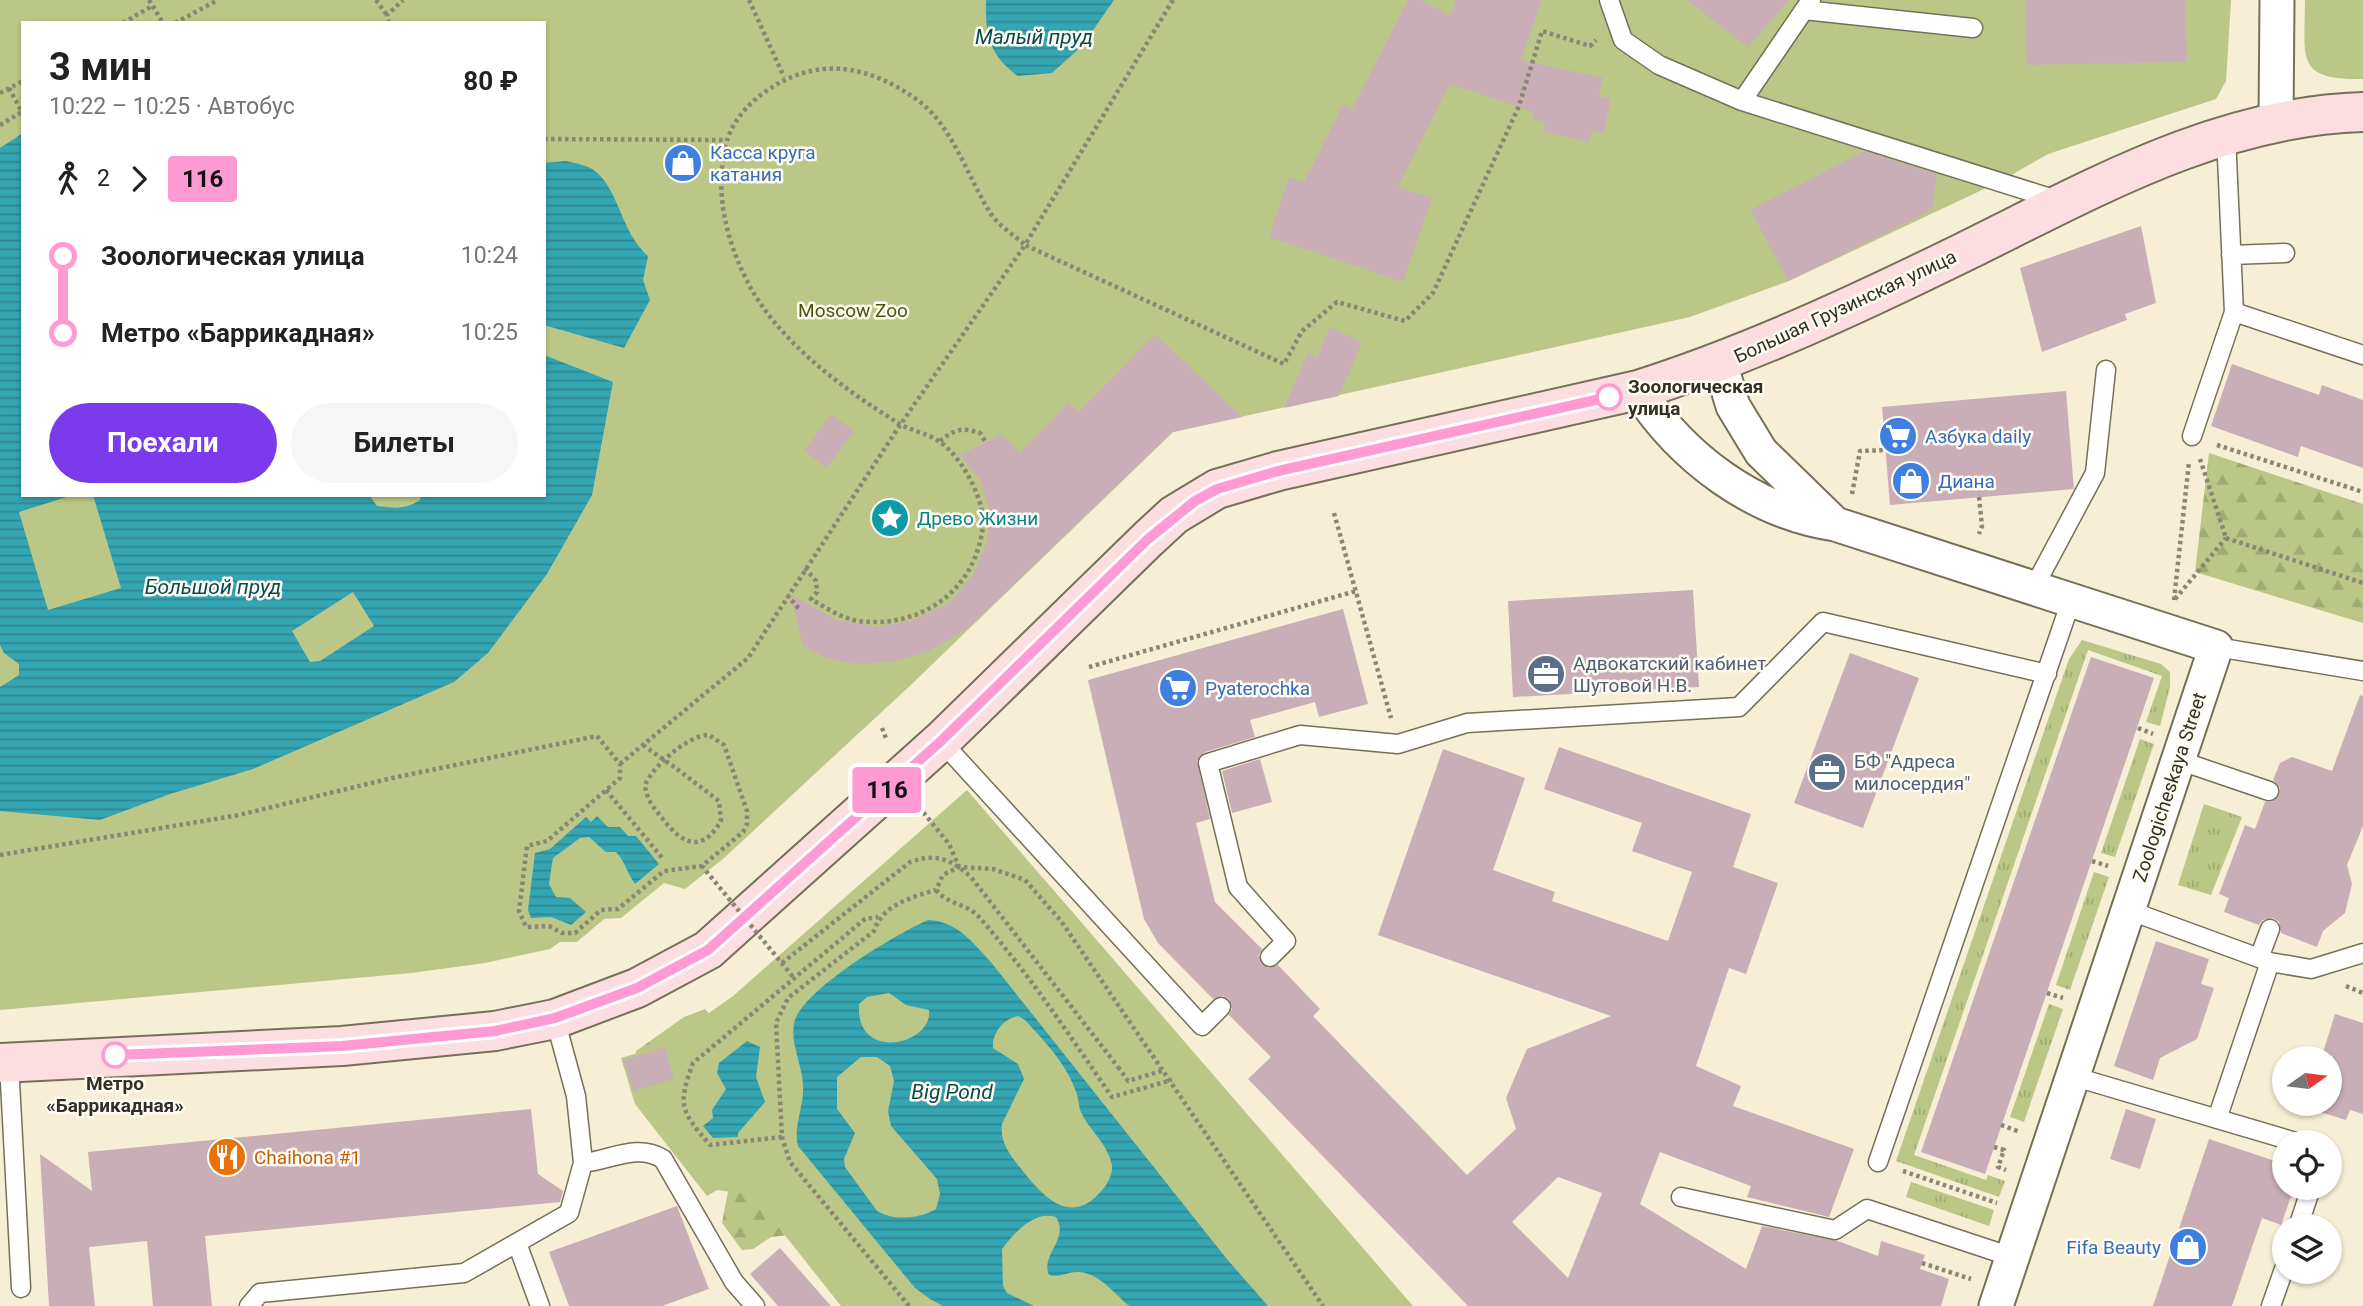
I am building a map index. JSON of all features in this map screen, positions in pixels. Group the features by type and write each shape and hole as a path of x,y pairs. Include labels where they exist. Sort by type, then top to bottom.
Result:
{"main road":[{"name":"Большая Грузинская улица","path":"4,1063 342,1046 495,1031 555,1018 637,988 708,950 941,741 1174,515 1217,489 1278,471 1639,390 1720,363 1964,252 2132,168 2276,121 2363,112"}],"street":[{"path":"2276,121 2277,0"},
{"path":"1720,363 1733,406 1761,452 1843,511 2033,589 2216,647"},
{"path":"1639,390 1653,413 1677,439 1731,484 1773,508 1805,520 1843,511"},
{"name":"Zoologicheskaya Street","path":"1987,1294 2012,1257 2216,647"}],"lane":[{"path":"1609,0 1623,40 1658,65 1742,101 2063,202"},
{"path":"1742,101 1807,5 1973,27"},
{"path":"2192,436 2234,312 2226,136"},
{"path":"2231,256 2285,253"},
{"path":"2234,312 2363,355"},
{"path":"2033,589 2095,473 2106,370"},
{"path":"1878,1162 2071,601"},
{"path":"1270,957 1286,941 1238,887 1208,762 1300,735 1398,744 1467,723 1739,707 1823,622 2047,674"},
{"path":"2216,647 2363,671"},
{"path":"941,741 1202,1026 1221,1007"},
{"path":"2178,760 2269,791"},
{"path":"2128,909 2265,960 2311,969 2362,951"},
{"path":"2217,1119 2265,960 2270,929"},
{"path":"249,1306 260,1293 464,1273 569,1213 583,1163 576,1096 555,1018"},
{"path":"4,1063 21,1288"},
{"path":"2072,1076 2272,1135"},
{"path":"583,1163 603,1161 633,1151 650,1150 663,1158 734,1282 755,1306"},
{"path":"1681,1197 1835,1230 1867,1209 2012,1257"},
{"path":"517,1243 540,1306"},
{"path":"2271,1306 2279,1284"}],"path":[{"path":"149,0 162,21"},
{"path":"179,21 218,0"},
{"path":"376,0 388,21"},
{"path":"387,15 403,0"},
{"path":"749,0 784,78"},
{"path":"620,764 748,658 900,425 1025,245 1172,0"},
{"path":"126,21 152,6"},
{"path":"805,568 816,581 817,592 811,599 837,615 856,621 885,622 919,615 952,593 973,563 983,533 983,518 970,478 940,441 900,425 827,372 768,317 749,285 729,238 721,174 726,141 746,107 784,78 821,67 853,69 888,82 918,100 945,130 993,216 1025,245 1284,364 1302,331 1337,302 1405,321 1433,293 1519,106 1542,31 1590,46 1616,19"},
{"path":"0,93 21,82"},
{"path":"9,89 21,110"},
{"path":"0,125 21,113"},
{"path":"546,139 726,141"},
{"path":"940,441 954,430 964,428 980,433 986,443"},
{"path":"2192,436 2363,492"},
{"path":"2192,436 2226,538"},
{"path":"2192,436 2174,601 2226,538"},
{"path":"1843,511 1860,451 1886,450"},
{"path":"1977,539 1982,527 1979,497"},
{"path":"1334,513 1398,744"},
{"path":"2226,538 2363,583"},
{"path":"1089,667 1356,592"},
{"path":"787,595 800,610"},
{"path":"882,728 888,742"},
{"path":"0,855 239,815 393,778 597,736 620,764 620,778 547,841 527,846 519,911 526,927 549,926 562,933 575,933 601,910 618,909 664,871 702,866 743,832 747,811 724,745 709,735 701,735 652,772 645,785 650,802 679,839 700,841 718,826 722,815 715,795 677,769 643,745"},
{"path":"606,790 664,860"},
{"path":"923,812 949,844 959,867"},
{"path":"782,963 910,862 934,857 947,860 971,877 1128,1081 1165,1070"},
{"path":"702,866 794,978"},
{"path":"782,1137 710,1145 685,1115 681,1094 693,1063 865,919 878,917 910,898 936,890 943,875 959,867 993,869 1025,880 1061,921 1172,1080 1323,1306"},
{"path":"936,890 944,901 977,915 1048,1004 1112,1097 1172,1080"},
{"path":"878,917 874,930 788,998 776,1023 782,1137 790,1162 810,1189 909,1306"},
{"path":"2343,985 2363,993"},
{"path":"2001,1125 2028,1135"},
{"path":"1994,1147 2004,1150 1998,1167 2015,1173"},
{"path":"1878,1162 2004,1206"},
{"path":"1922,1263 1987,1294"}],"green space":[{"name":"Moscow Zoo","path":"0,0 2231,0 2226,81 2216,99 2048,154 2001,181 1789,281 1690,317 1173,432 914,682 724,858 685,889 664,883 621,918 604,919 577,942 560,942 550,949 485,963 411,973 0,1010"},
{"path":"2305,0 2363,0 2363,79 2325,75 2314,70 2308,62 2304,37"},
{"path":"2209,453 2363,504 2363,623 2195,572"},
{"path":"2082,640 2161,664 2170,672 2170,687 2160,726 2146,722 2162,676 2088,650 1914,1155 1986,1180 1988,1175 2005,1181 1999,1197 1896,1161 2069,659"},
{"path":"2140,739 2154,744 2115,857 2101,853"},
{"path":"967,790 1413,1306 841,1306 753,1195 717,1190 707,1196 635,1104 621,1058 664,1045 733,996"},
{"path":"2204,804 2242,817 2211,895 2178,885"},
{"path":"2094,872 2109,877 2070,990 2056,985"},
{"path":"2049,1004 2063,1009 2024,1122 2010,1117"},
{"path":"705,1009 720,1026 635,1063 636,1051 684,1017"},
{"path":"726,1151 799,1234 771,1237 753,1249 742,1250 722,1223 728,1191"},
{"path":"1911,1182 1994,1210 1989,1226 1906,1197"}],"water":[{"name":"Малый пруд","path":"986,0 1114,0 1082,46 1052,73 1018,76 1001,60 991,43"},
{"name":"Большой пруд","path":"21,134 21,497 67,497 19,512 48,610 121,588 94,497 370,497 377,506 394,508 415,503 421,497 546,497 546,356 613,382 592,495 547,574 488,653 454,682 253,769 170,794 100,820 0,811 0,687 19,675 19,664 4,653 0,645 0,148","holes":["353,592 374,626 320,661 310,662 292,631"]},
{"path":"566,161 580,164 601,177 631,235 648,256 643,280 650,300 624,348 546,326 546,163"},
{"path":"597,816 608,827 620,827 628,836 636,836 659,864 635,884 616,852 606,852 589,837 580,838 553,858 549,884 556,897 570,898 586,912 571,925 551,917 531,918 528,910 535,853 550,849 586,817 591,822"},
{"name":"Big Pond","path":"928,920 938,921 956,928 977,947 1226,1258 1268,1306 1129,1306 1092,1275 1077,1272 1049,1275 1048,1260 1060,1233 1056,1217 1048,1216 1025,1224 1002,1249 1003,1286 1007,1293 1034,1306 943,1306 915,1288 798,1146 797,1131 803,1087 793,1032 800,1011 831,980 852,964","holes":["889,993 906,1005 929,1010 927,1022 920,1032 908,1039 894,1042 881,1041 869,1035 861,1023 859,1004 867,997","1018,1016 1025,1020 1060,1061 1071,1079 1082,1114 1110,1157 1112,1168 1107,1184 1092,1200 1082,1206 1062,1206 1043,1194 1017,1164 1005,1145 1002,1124 1024,1079 1018,1064 993,1048 994,1037 1008,1020","861,1057 877,1057 890,1066 894,1081 888,1111 891,1126 937,1179 940,1194 936,1209 906,1218 877,1211 845,1167 844,1159 855,1133 837,1109 837,1077"]},
{"path":"747,1041 760,1047 756,1077 765,1102 738,1133 738,1137 713,1138 703,1126 713,1118 712,1110 726,1089 717,1073 719,1063"}],"building":[{"path":"1408,0 1420,0 1451,15 1456,0 1542,0 1521,60 1603,78 1599,96 1611,99 1603,134 1592,131 1589,142 1543,132 1545,122 1532,119 1534,112 1450,84 1398,187 1432,198 1403,282 1269,237 1289,177 1304,182 1343,104 1352,109"},
{"path":"1687,0 1789,0 1748,47"},
{"path":"2025,0 2185,0 2187,62 2027,65"},
{"path":"1865,151 1937,174 1932,210 1788,281 1750,210"},
{"path":"2141,226 2156,303 2125,314 2127,320 2042,352 2020,268"},
{"path":"1330,327 1362,342 1339,396 1284,408 1308,353 1317,357"},
{"path":"1155,334 1242,417 1173,432 968,628 930,651 895,661 858,664 826,658 803,646 791,595 837,620 878,627 917,619 951,602 974,573 987,542 990,512 981,481 960,455 1002,434 1019,453 1068,403 1079,412"},
{"path":"2232,364 2319,395 2322,385 2363,400 2363,468 2301,446 2298,457 2211,426"},
{"path":"2066,391 2074,489 1890,505 1882,407"},
{"path":"831,414 854,431 827,468 804,451"},
{"path":"1693,590 1699,687 1513,697 1508,601"},
{"path":"1343,609 1368,704 1319,717 1315,702 1250,720 1255,737 1205,752 1197,761 1210,819 1196,823 1215,902 1262,949 1259,955 1262,964 1268,968 1278,965 1320,1009 1313,1016 1467,1175 1516,1129 1506,1098 1527,1049 1611,1016 1378,935 1443,749 1525,778 1493,870 1555,892 1552,901 1668,941 1692,872 1632,851 1642,823 1544,789 1559,747 1751,814 1733,867 1778,883 1746,974 1729,968 1696,1066 1741,1086 1733,1106 1854,1149 1829,1217 1747,1197 1751,1186 1660,1152 1640,1204 1746,1269 1762,1226 1838,1241 1878,1256 1881,1241 1925,1255 1920,1269 1949,1279 1941,1306 1468,1306 1248,1079 1271,1057 1229,1015 1232,1009 1229,999 1223,996 1213,999 1158,943 1144,919 1088,680","holes":["1558,1177 1602,1193 1568,1278 1512,1222"]},
{"path":"1850,653 1919,678 1863,828 1794,803"},
{"path":"2091,657 2154,678 1985,1174 1921,1152"},
{"path":"2360,695 2363,696 2363,826 2347,865 2352,884 2345,913 2323,931 2317,947 2281,933 2279,922 2273,918 2263,920 2259,925 2224,912 2229,898 2219,894 2245,825 2255,829 2265,802 2272,802 2279,795 2280,788 2273,780 2280,763 2292,757 2332,771"},
{"path":"1260,759 1272,802 1232,813 1222,771"},
{"path":"2156,941 2209,959 2201,984 2214,988 2197,1039 2160,1058 2153,1080 2114,1066"},
{"path":"2335,1014 2363,1023 2363,1114 2350,1110 2346,1120 2333,1116 2342,1116 2342,1046 2325,1046"},
{"path":"665,1047 674,1079 633,1091 624,1060"},
{"path":"531,1109 538,1174 563,1191 560,1202 205,1236 212,1306 153,1306 147,1241 89,1247 95,1306 49,1306 40,1154 92,1191 88,1152"},
{"path":"2126,1109 2156,1119 2140,1169 2110,1159"},
{"path":"2209,1139 2272,1160 2272,1200 2290,1200 2285,1214 2272,1214 2272,1222 2262,1218 2232,1306 2153,1306"},
{"path":"677,1206 709,1289 662,1306 569,1306 549,1252"},
{"path":"780,1248 831,1306 778,1306 750,1274"}],"bus line":[{"name":"116","path":"115,1055 342,1046 495,1031 555,1018 637,988 708,950 941,741 1148,539 1174,515 1195,501 1217,489 1278,471 1609,397"}],"place":[{"name":"Касса круга катания","path":"683,163"},
{"name":"Зоологическая улица","path":"1609,397"},
{"name":"Азбука daily","path":"1898,436"},
{"name":"Диана","path":"1911,481"},
{"name":"Древо Жизни","path":"890,518"},
{"name":"Адвокатский кабинет Шутовой Н.В.","path":"1546,674"},
{"name":"Pyaterochka","path":"1178,688"},
{"name":"БФ \"Адреса милосердия\"","path":"1827,772"},
{"name":"Метро «Баррикадная»","path":"115,1055"},
{"name":"Chaihona #1","path":"227,1157"},
{"name":"Fifa Beauty","path":"2188,1247"}]}
